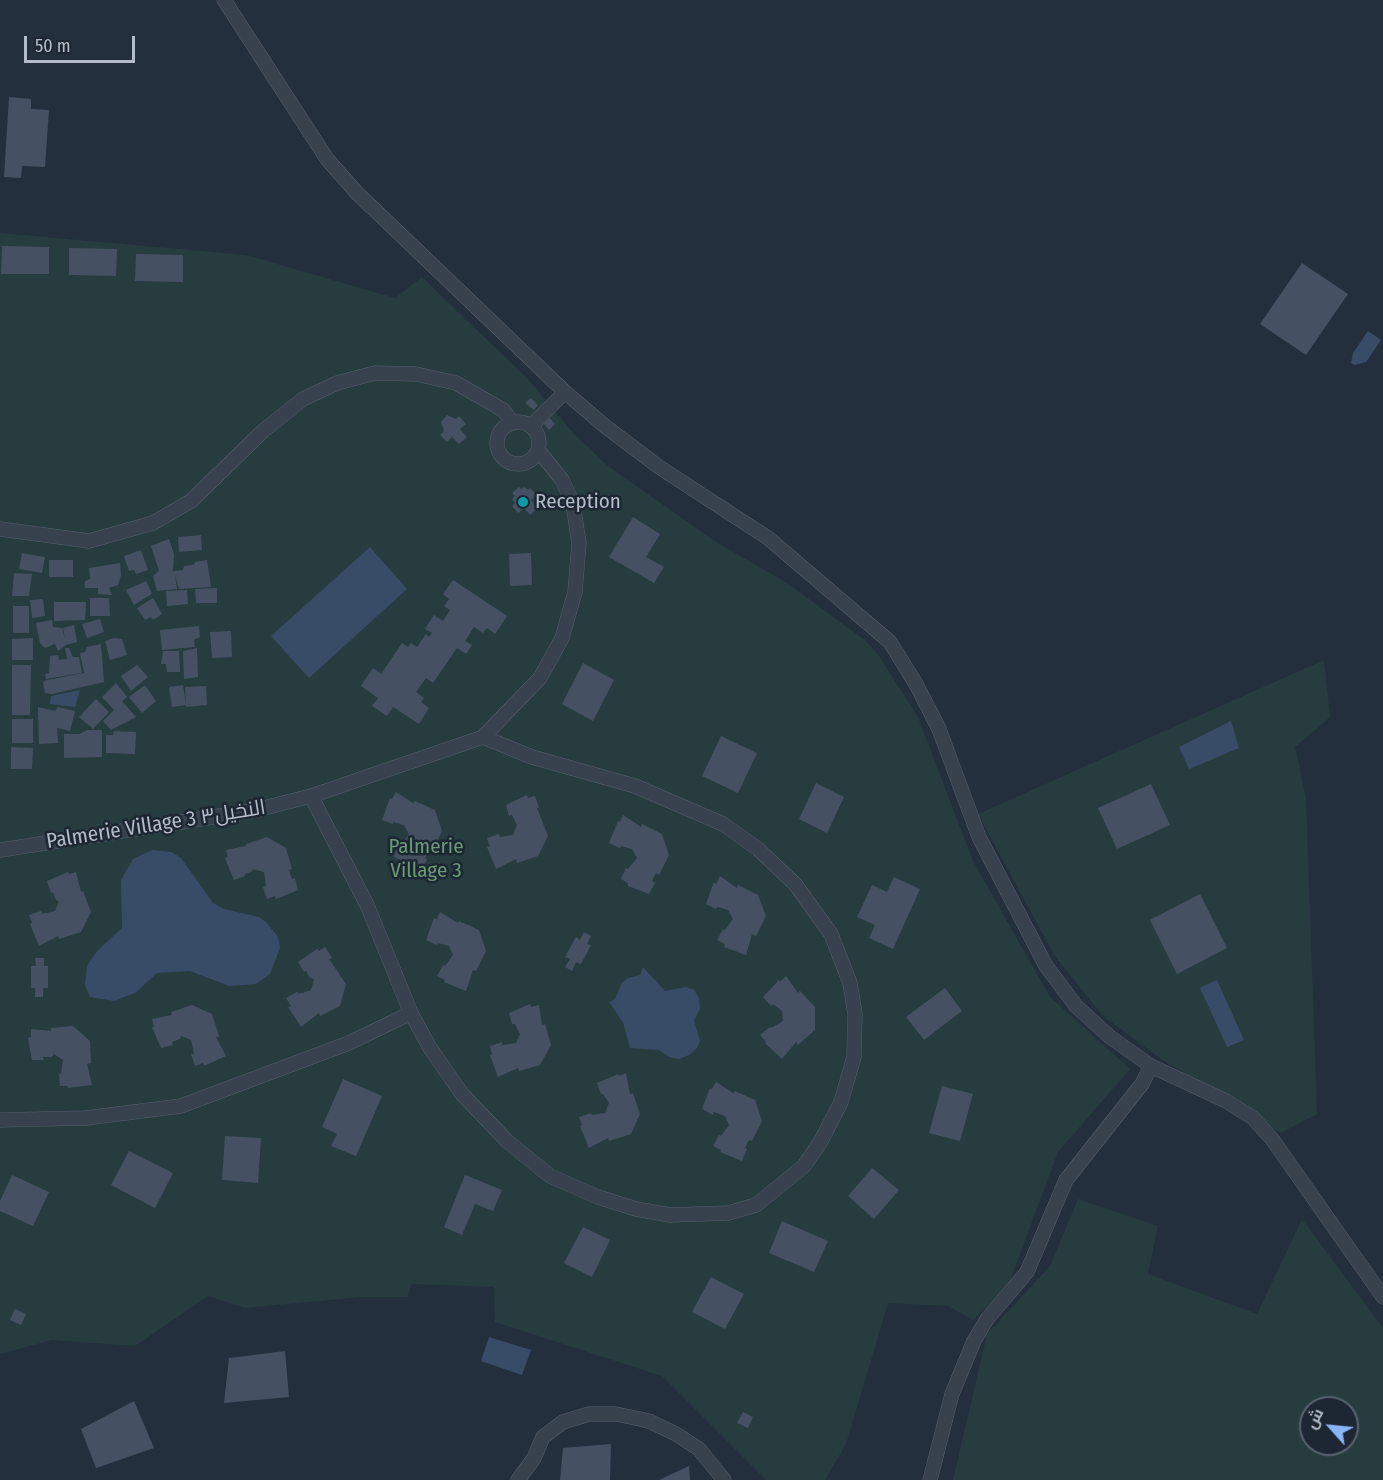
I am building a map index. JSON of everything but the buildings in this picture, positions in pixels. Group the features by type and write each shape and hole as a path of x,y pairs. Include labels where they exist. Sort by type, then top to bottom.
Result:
{"street":[{"path":"224,0 327,159 356,192 565,392 659,467 768,538 890,642 916,684 939,729 979,837 1046,966 1076,1006 1110,1037 1151,1066 1226,1101 1252,1118 1272,1139 1383,1297"},
{"path":"0,529 89,541 153,523 191,501 263,431 303,399 337,383 375,373 416,374 456,383 503,410 513,423 531,426 565,392"},
{"path":"513,423 500,433 497,442 502,458 518,465 534,458 539,451"},
{"name":"Palmerie Village 3 النخيل٣","path":"0,850 252,811 311,796 483,737 540,678 562,638 575,592 579,543 573,504 562,480 539,451 537,433 531,426"},
{"path":"311,796 367,904 411,1013 430,1047 462,1094 507,1141 550,1176 598,1197 636,1209 670,1215 728,1213 756,1205 804,1166 821,1141 841,1102 854,1057 855,1014 850,983 831,934 795,884 758,849 723,824 635,786 532,757 483,737"},
{"path":"0,1120 86,1118 181,1106 349,1043 411,1013"},
{"path":"930,1480 952,1394 974,1341 987,1319 1027,1272 1066,1180 1142,1084 1151,1066"},
{"path":"518,1480 534,1458 543,1437 563,1422 589,1414 607,1414 649,1421 676,1434 699,1449 724,1480"}],"green space":[{"name":"Palmerie Village 3","path":"0,233 246,255 395,298 422,277 528,379 574,434 608,466 713,540 787,583 866,641 879,656 918,717 973,861 1050,997 1130,1069 1058,1152 1008,1286 973,1320 948,1306 888,1303 846,1444 825,1480 766,1480 662,1376 495,1322 494,1287 412,1284 407,1297 361,1297 245,1308 208,1296 135,1346 52,1340 0,1354"},
{"path":"1324,660 1330,717 1295,747 1306,798 1317,1114 1281,1133 1158,1057 1102,1015 1054,955 978,814"},
{"path":"1078,1199 1158,1226 1148,1274 1257,1314 1302,1219 1383,1328 1383,1480 953,1480 987,1334 1050,1266"}],"water":[{"path":"1368,331 1381,340 1366,362 1355,365 1351,363 1353,353"},
{"path":"370,547 407,589 309,678 271,636"},
{"path":"80,690 75,707 50,704 51,696"},
{"path":"1231,721 1239,748 1189,769 1179,747"},
{"path":"152,850 171,852 181,858 213,903 224,909 259,917 266,922 278,937 280,948 270,974 256,984 229,986 190,971 157,973 135,993 114,1001 90,997 85,985 87,966 97,951 122,928 121,880 133,859"},
{"path":"643,967 665,991 686,987 694,990 699,998 700,1009 694,1020 700,1041 697,1048 689,1055 679,1059 669,1057 659,1050 630,1048 623,1022 609,1002 615,999 622,983 628,978 640,975"},
{"path":"1217,980 1244,1040 1227,1047 1200,988"},
{"path":"489,1337 531,1350 522,1375 481,1361"}],"place":[{"name":"Reception","path":"523,502"}]}
